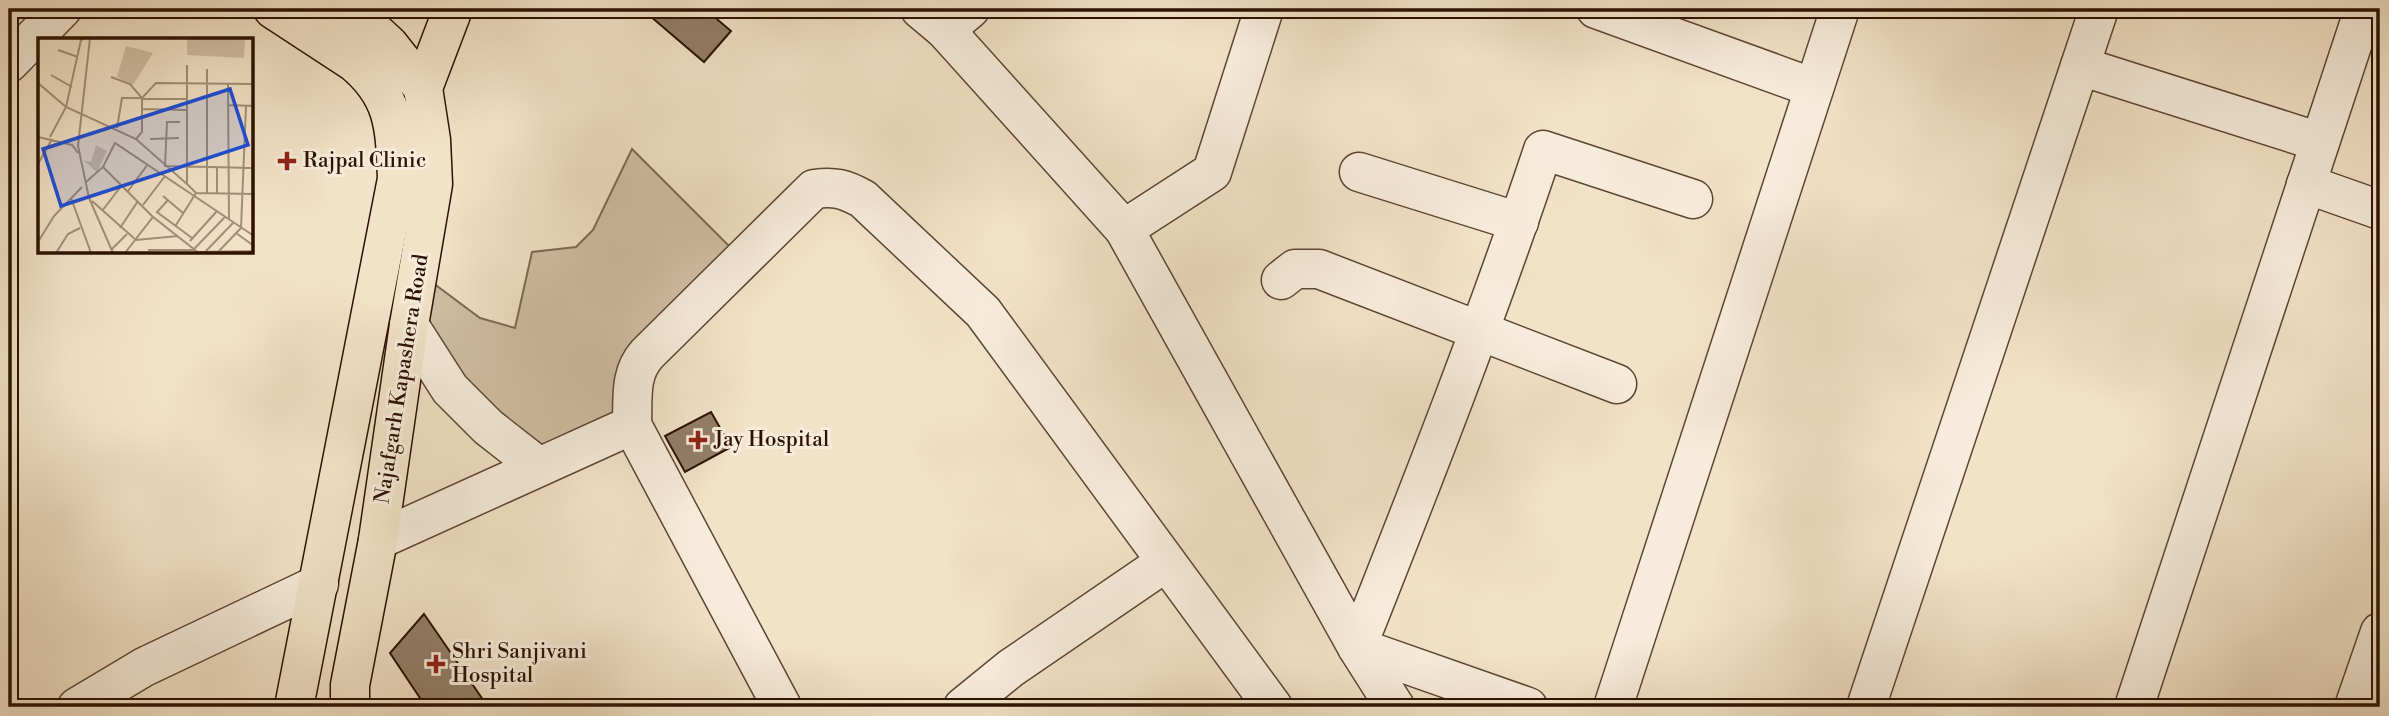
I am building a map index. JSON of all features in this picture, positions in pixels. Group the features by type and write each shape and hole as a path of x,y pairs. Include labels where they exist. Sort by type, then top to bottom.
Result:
{"main road":[{"name":"Najafgarh Kapashera Road","path":"274,9 354,62 388,103 397,179 294,707"},
{"path":"335,9 376,33 424,88"},
{"path":"388,103 424,88 453,9"},
{"name":"Najafgarh Kapashera Road","path":"350,707 350,685 378,540 409,325 433,184 431,140 424,88"}],"street":[{"path":"9,62 62,9"},
{"path":"1124,229 1212,172 1264,9"},
{"path":"1596,9 1814,88"},
{"path":"1613,707 1840,9"},
{"path":"1866,707 2099,9"},
{"path":"2134,707 2364,9"},
{"path":"945,16 1124,229 1357,647 1395,707"},
{"path":"2080,66 2320,142"},
{"path":"1357,647 1418,493 1519,222 1543,150 1693,199"},
{"path":"1359,172 1519,222"},
{"path":"2306,184 2380,210"},
{"path":"782,707 632,425 633,382 637,365 647,354 814,189 830,187 844,188 863,199 983,312 1273,707"},
{"path":"1282,280 1295,269 1319,269 1618,384"},
{"path":"409,325 450,389 488,427 539,467"},
{"path":"378,540 632,425"},
{"path":"962,707 1011,668 1166,562"},
{"path":"77,707 145,667 319,584"},
{"path":"2366,691 2380,632"},
{"path":"1357,647 1528,707"},
{"path":"139,707 145,667"}],"shaded area":[{"path":"632,149 740,257 633,363 629,421 539,462 417,337 429,280 480,318 515,328 532,252 576,247 593,230"}],"building":[{"path":"657,9 705,9 731,31 704,62 650,16"},
{"path":"711,412 731,447 685,472 665,436"},
{"path":"424,614 488,707 426,707 390,653"}],"place":[{"name":"Rajpal Clinic","path":"287,161"},
{"name":"Jay Hospital","path":"698,440"},
{"name":"Shri Sanjivani Hospital","path":"436,664"}]}
